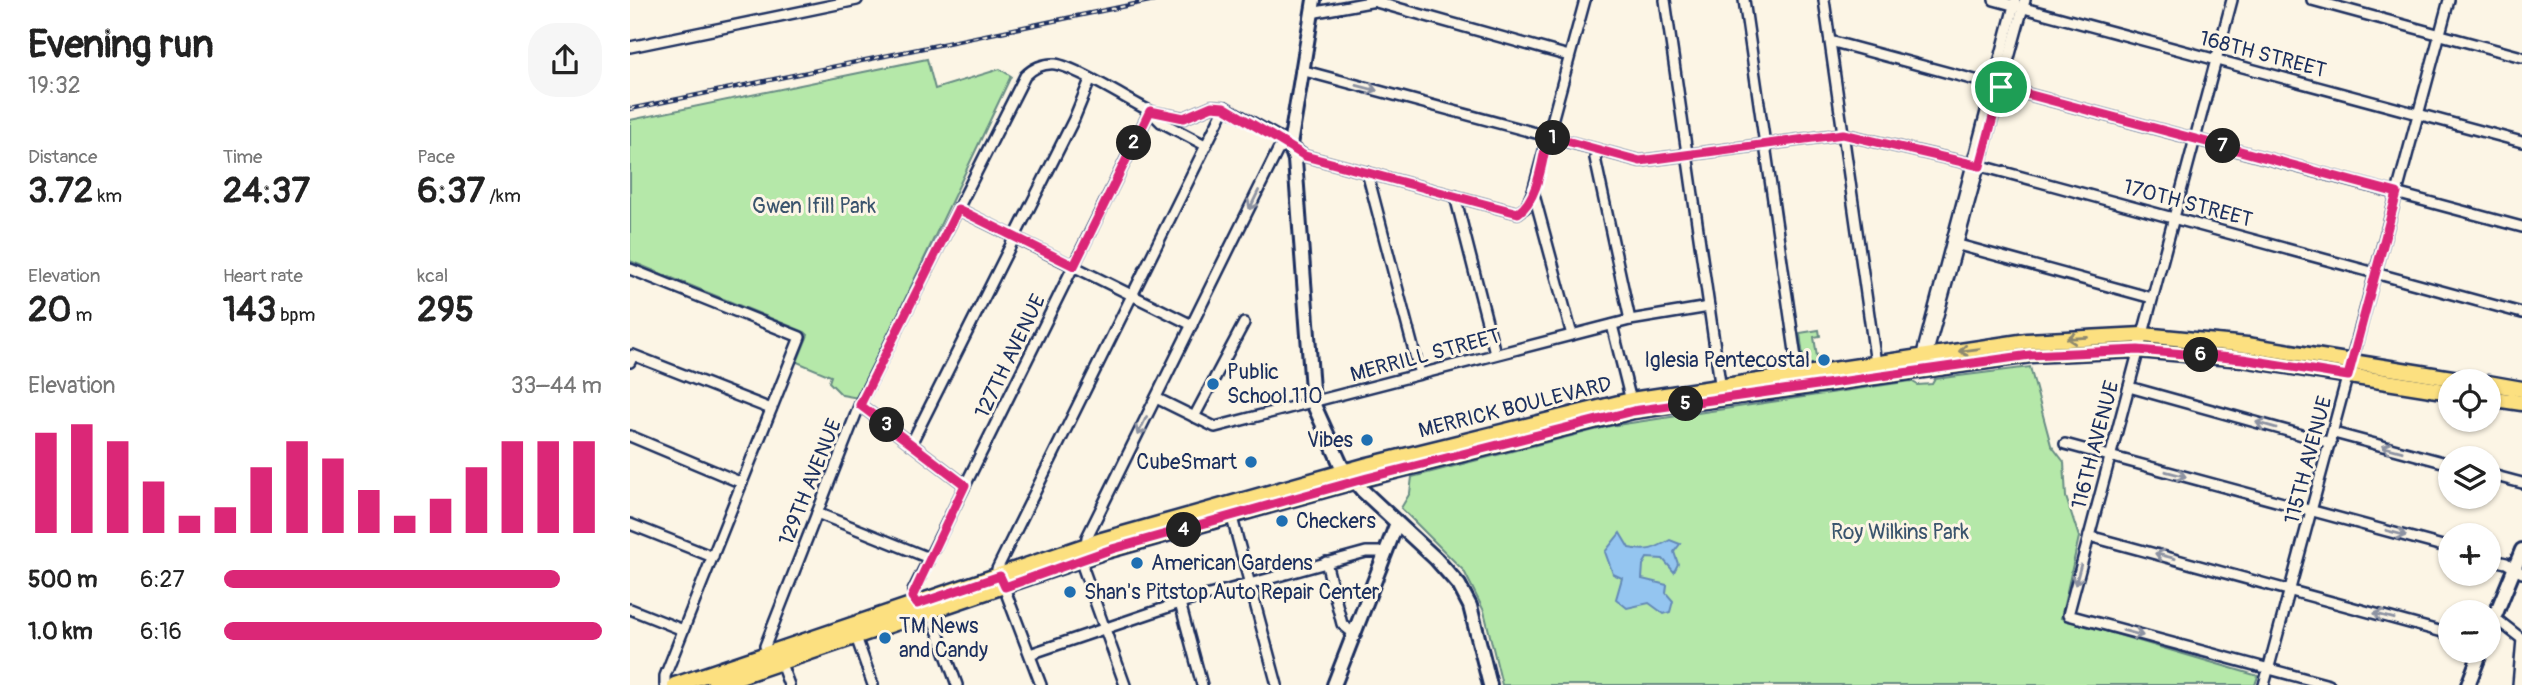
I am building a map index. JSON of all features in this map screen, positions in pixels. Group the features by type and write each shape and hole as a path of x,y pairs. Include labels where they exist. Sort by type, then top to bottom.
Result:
{"main road":[{"path":"1314,0 1290,145 1294,160 1313,402 1351,477 1459,585 1470,606 1490,685"},
{"name":"MERRICK BOULEVARD","path":"1800,382 1876,364 2027,341 2143,335 2350,368 2438,378"},
{"name":"MERRICK BOULEVARD","path":"675,685 707,682 1085,552 1351,477 1632,406 1800,382 1923,372 2030,355 2138,350 2241,352"},
{"name":"MERRICK BOULEVARD","path":"2350,368 2438,388"},
{"path":"2501,385 2522,389"},
{"path":"2501,400 2522,403"},
{"path":"1338,684 1353,634 1397,523"},
{"path":"2501,606 2518,571 2522,550"},
{"path":"2468,685 2476,663"}],"street":[{"path":"630,47 857,0"},
{"path":"911,444 1074,119 1090,80 1150,111 1184,118 1212,106 1224,107 1305,156 1518,213 1526,207 1533,191 1585,0"},
{"path":"1665,0 1722,392"},
{"path":"1744,0 1800,382"},
{"path":"1824,0 1876,364"},
{"name":"168TH STREET","path":"1994,0 2019,3 2217,60 2522,142"},
{"name":"116TH AVENUE","path":"2232,0 2067,615 2268,670"},
{"path":"2312,0 2522,57"},
{"name":"115TH AVENUE","path":"2264,685 2333,438 2449,0"},
{"path":"1311,13 1379,1 1569,56"},
{"path":"1923,372 2019,3"},
{"path":"1830,41 2522,227"},
{"name":"129TH AVENUE","path":"774,657 765,646 860,405 1025,76 1036,68 1055,64 1090,80"},
{"path":"1301,70 1640,161 1843,134"},
{"path":"1041,685 997,569 1224,107"},
{"path":"1150,111 1161,122 1205,145"},
{"name":"127TH AVENUE","path":"922,609 913,591 1150,111"},
{"name":"170TH STREET","path":"1843,134 1976,165 2522,313"},
{"path":"1125,685 1083,568 1087,537 1278,150 1290,145"},
{"path":"1598,150 1595,158 1630,320"},
{"path":"1367,172 1420,374"},
{"path":"1533,191 1572,335"},
{"path":"1455,196 1495,354"},
{"path":"958,209 1192,325"},
{"path":"1955,244 2152,298"},
{"path":"630,269 800,337 665,676 665,685"},
{"name":"MERRILL STREET","path":"1156,398 1214,427 1630,320 1709,307"},
{"path":"1194,417 1244,323"},
{"path":"1612,325 1632,406"},
{"path":"631,358 771,409"},
{"path":"2129,387 2438,461"},
{"path":"860,405 965,485"},
{"path":"630,436 742,483"},
{"path":"2065,444 2438,545"},
{"path":"2501,477 2522,483"},
{"path":"1230,511 1277,685"},
{"path":"817,513 929,558"},
{"path":"630,524 713,557"},
{"path":"2089,536 2438,631"},
{"path":"1030,654 1180,603 1326,562 1366,552 1384,552"},
{"path":"1326,562 1342,624 1353,634"},
{"path":"2501,564 2518,571"},
{"path":"1180,603 1202,685"},
{"path":"630,609 683,630"},
{"path":"922,609 933,619 957,685"},
{"path":"2501,623 2522,639 2518,685"},
{"path":"854,630 873,685"},
{"path":"774,657 789,685"},
{"path":"2268,670 2329,685"}],"green space":[{"name":"Gwen Ifill Park","path":"927,59 935,89 1000,69 1011,76 858,398 842,395 829,382 831,376 797,362 808,335 805,332 630,261 630,120"},
{"path":"1819,330 1820,336 1814,337 1818,363 1804,365 1800,333"},
{"name":"Roy Wilkins Park","path":"2030,367 2051,445 2064,462 2066,497 2079,537 2061,618 2258,676 2255,685 1502,685 1484,611 1464,571 1401,508 1410,493 1412,477 1610,426 1911,381 1918,385 1932,384 1935,379"}],"water":[{"path":"1620,533 1629,548 1651,549 1670,540 1680,544 1674,552 1678,564 1674,572 1663,559 1647,558 1643,565 1642,579 1667,585 1666,593 1673,601 1670,612 1664,614 1649,603 1627,608 1616,599 1622,578 1613,574 1605,552"}],"railway":[{"path":"630,109 1154,0"}],"place":[{"name":"Iglesia Pentecostal","path":"1824,360"},
{"name":"Public School 110","path":"1213,384"},
{"name":"Vibes","path":"1367,440"},
{"name":"CubeSmart","path":"1251,462"},
{"name":"Checkers","path":"1282,521"},
{"name":"American Gardens","path":"1137,563"},
{"name":"Shan's Pitstop Auto Repair Center","path":"1070,592"},
{"name":"TM News and Candy","path":"885,638"}],"route":[{"path":"2001,87 2397,193 2348,376 2243,359 2138,350 2030,355 1934,371 1633,411 1367,478 1112,549 1005,587 1000,576 917,604 912,597 965,485 860,405 874,374 958,209 1074,266 1150,111 1184,118 1218,105 1275,135 1305,156 1518,213 1526,207 1533,191 1548,136 1640,161 1843,134 1980,166 2001,87"}]}
